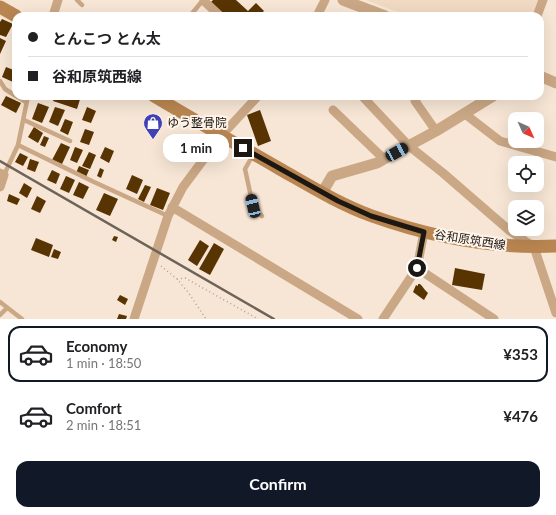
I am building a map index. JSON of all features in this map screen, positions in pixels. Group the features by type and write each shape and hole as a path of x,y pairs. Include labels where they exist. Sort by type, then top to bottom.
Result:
{"main road":[{"path":"2,9 12,14"},
{"name":"谷和原筑西線","path":"161,100 322,193 371,216 424,232 468,242 534,248 556,246"}],"street":[{"path":"54,12 58,0"},
{"path":"203,0 216,12"},
{"path":"319,12 325,0"},
{"path":"342,0 374,12"},
{"path":"538,12 543,0"},
{"path":"544,78 556,82"},
{"path":"134,319 172,207 183,187 221,136 254,100"},
{"path":"365,100 409,146 443,173 510,231 534,248 556,313"},
{"path":"416,100 436,131"},
{"path":"322,193 332,176 377,163 436,131 487,100"},
{"path":"333,110 384,159"},
{"path":"465,114 500,141 556,157"},
{"path":"0,187 2,174"},
{"path":"172,207 358,319"},
{"path":"383,319 417,268 424,232"},
{"path":"417,268 494,319"}],"lane":[{"path":"78,0 82,4"},
{"path":"193,12 203,0"},
{"path":"0,80 4,89 12,94"},
{"path":"2,174 18,145 24,120 26,102 23,100"},
{"path":"24,120 70,141"},
{"path":"18,145 168,216"},
{"path":"253,154 245,169 253,206 262,216"},
{"path":"0,302 22,319"},
{"path":"0,315 7,308"}],"path":[{"path":"154,260 177,279 188,292 206,319"},
{"path":"177,279 185,278 258,319"}],"shaded area":[{"path":"366,0 540,0 536,12 398,12"}],"building":[{"path":"213,0 236,0 248,11 256,3 264,11 222,12 211,2"},
{"path":"2,19 12,24 6,37 0,35 0,22"},
{"path":"0,38 6,41 0,54"},
{"path":"6,67 12,69 12,82 2,77"},
{"path":"6,96 21,103 16,113 1,105"},
{"path":"53,100 80,100 77,109"},
{"path":"38,103 49,107 42,123 32,119"},
{"path":"55,107 65,110 58,126 49,122"},
{"path":"87,107 96,111 91,123 82,120"},
{"path":"260,110 271,141 258,146 247,115"},
{"path":"65,119 73,122 68,135 60,131"},
{"path":"34,127 43,133 38,143 28,137"},
{"path":"85,129 94,132 89,145 80,142"},
{"path":"44,136 49,138 45,147 40,145"},
{"path":"61,143 70,147 62,164 52,160"},
{"path":"75,147 83,150 77,163 70,160"},
{"path":"105,147 114,151 109,163 100,158"},
{"path":"89,152 96,155 90,169 82,166"},
{"path":"20,153 28,157 23,166 15,162"},
{"path":"30,159 39,162 35,172 27,169"},
{"path":"79,166 89,170 86,177 76,173"},
{"path":"100,168 104,170 101,178 97,176"},
{"path":"52,170 60,174 56,184 47,180"},
{"path":"132,175 143,180 137,194 126,189"},
{"path":"66,176 75,180 69,193 60,189"},
{"path":"79,182 89,187 83,199 73,195"},
{"path":"24,183 32,188 27,198 19,193"},
{"path":"145,185 151,187 144,202 138,199"},
{"path":"157,188 170,193 163,210 150,205"},
{"path":"104,193 118,199 110,216 96,210"},
{"path":"9,194 20,199 17,205 7,201"},
{"path":"37,196 46,201 40,213 31,209"},
{"path":"114,236 118,237 116,242 112,240"},
{"path":"36,238 53,245 49,257 31,250"},
{"path":"200,240 209,246 197,266 188,260"},
{"path":"214,243 224,249 210,275 199,269"},
{"path":"54,249 61,252 58,259 51,257"},
{"path":"455,268 485,274 482,290 452,285"},
{"path":"418,284 420,284 428,293 424,300 413,292"},
{"path":"120,295 128,299 125,305 117,300"},
{"path":"119,314 127,316 126,319 117,319"}],"railway":[{"path":"0,161 274,319"}],"place":[{"name":"ゆう整骨院","path":"153,140"}],"route":[{"path":"243,148 338,201 371,216 424,232 417,268"}]}
